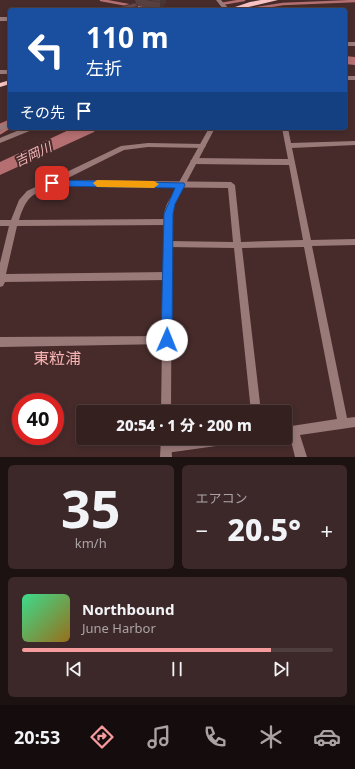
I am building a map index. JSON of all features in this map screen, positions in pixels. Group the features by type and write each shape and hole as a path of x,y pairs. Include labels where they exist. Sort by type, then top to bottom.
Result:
{"main road":[{"path":"224,6 275,0"}],"street":[{"path":"0,141 25,130"},
{"path":"166,405 168,222 171,204 211,130"},
{"path":"284,130 343,424"},
{"path":"288,146 355,143"},
{"path":"168,276 0,280 15,223 23,201 28,194 123,148 148,145 203,146"},
{"path":"194,161 291,162"},
{"path":"52,183 231,185 239,245 255,405"},
{"path":"0,222 168,222"},
{"path":"168,244 239,245 355,242"},
{"path":"0,342 167,340"},
{"path":"292,431 355,422"},
{"path":"292,436 301,457"},
{"path":"166,448 188,445"}],"building":[{"path":"147,0 161,0 160,2"},
{"path":"135,3 138,6 131,8 117,8"}],"waterway":[{"path":"101,0 144,8"},
{"path":"221,4 244,0"},
{"path":"257,8 283,4 355,1"},
{"name":"吉岡川","path":"347,60 355,61"},
{"path":"0,125 8,122"},
{"path":"0,133 8,128"},
{"name":"吉岡川","path":"0,169 84,130"}],"slow traffic":[{"path":"97,183 154,184"}],"district":[{"name":"東粒浦","path":"57,358"}],"route":[{"path":"52,183 181,185 171,204 168,214 167,340"}]}
